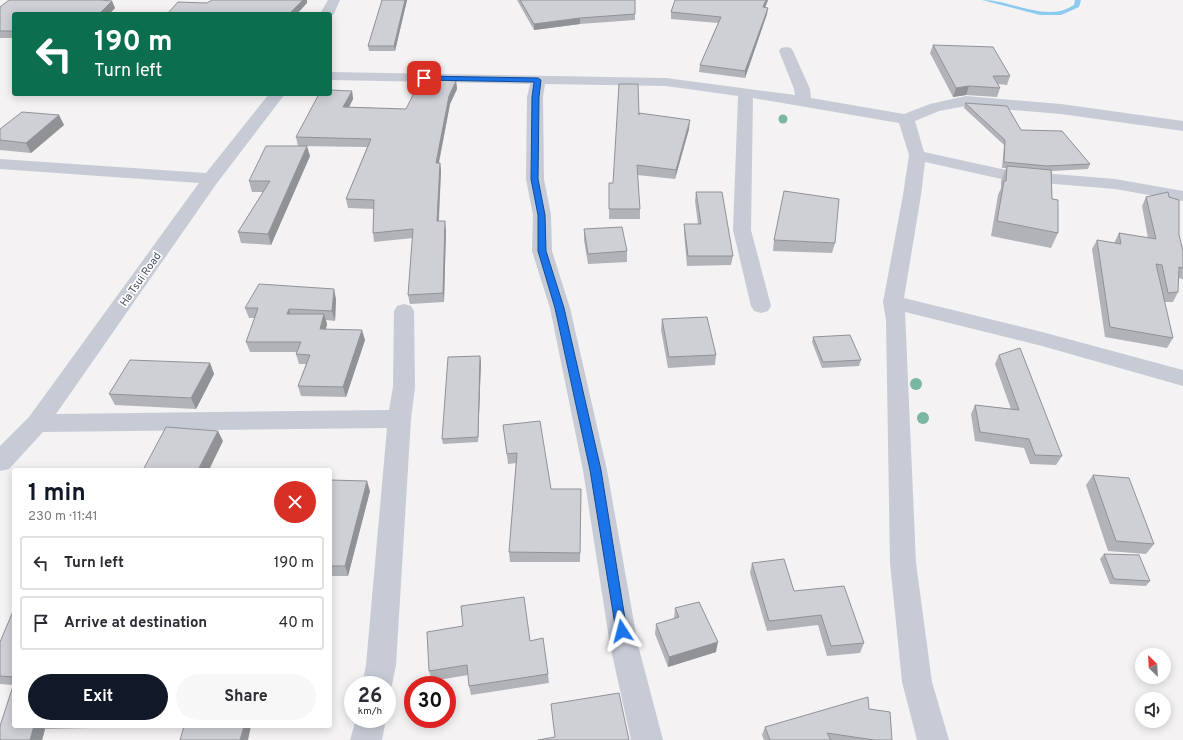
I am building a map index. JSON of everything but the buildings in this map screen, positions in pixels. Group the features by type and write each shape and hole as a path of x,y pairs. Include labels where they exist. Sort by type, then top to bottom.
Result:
{"street":[{"path":"328,12 334,0"},
{"path":"786,51 802,89 804,101"},
{"path":"332,76 666,82 746,92 906,119 935,107 966,101 1061,109 1183,126"},
{"path":"538,80 536,97 535,179 542,215 542,251 560,308 596,470 624,645 647,740"},
{"path":"746,92 742,230 761,306"},
{"name":"Ha Tsui Road","path":"0,461 37,423 211,179 275,96"},
{"path":"906,119 917,155 912,195 893,302 896,320 903,563 917,682 933,740"},
{"path":"917,155 1006,175 1115,184 1183,196"},
{"path":"0,164 211,179"},
{"path":"893,302 1042,339 1183,378"},
{"path":"379,676 381,665 399,418 404,387 404,311"},
{"path":"37,423 399,418"},
{"path":"366,740 369,728"}],"waterway":[{"path":"985,0 1040,13 1061,13 1077,6 1078,0"}],"route":[{"path":"424,78 538,80 536,97 535,179 542,215 542,251 560,308 596,470 622,631"}]}
